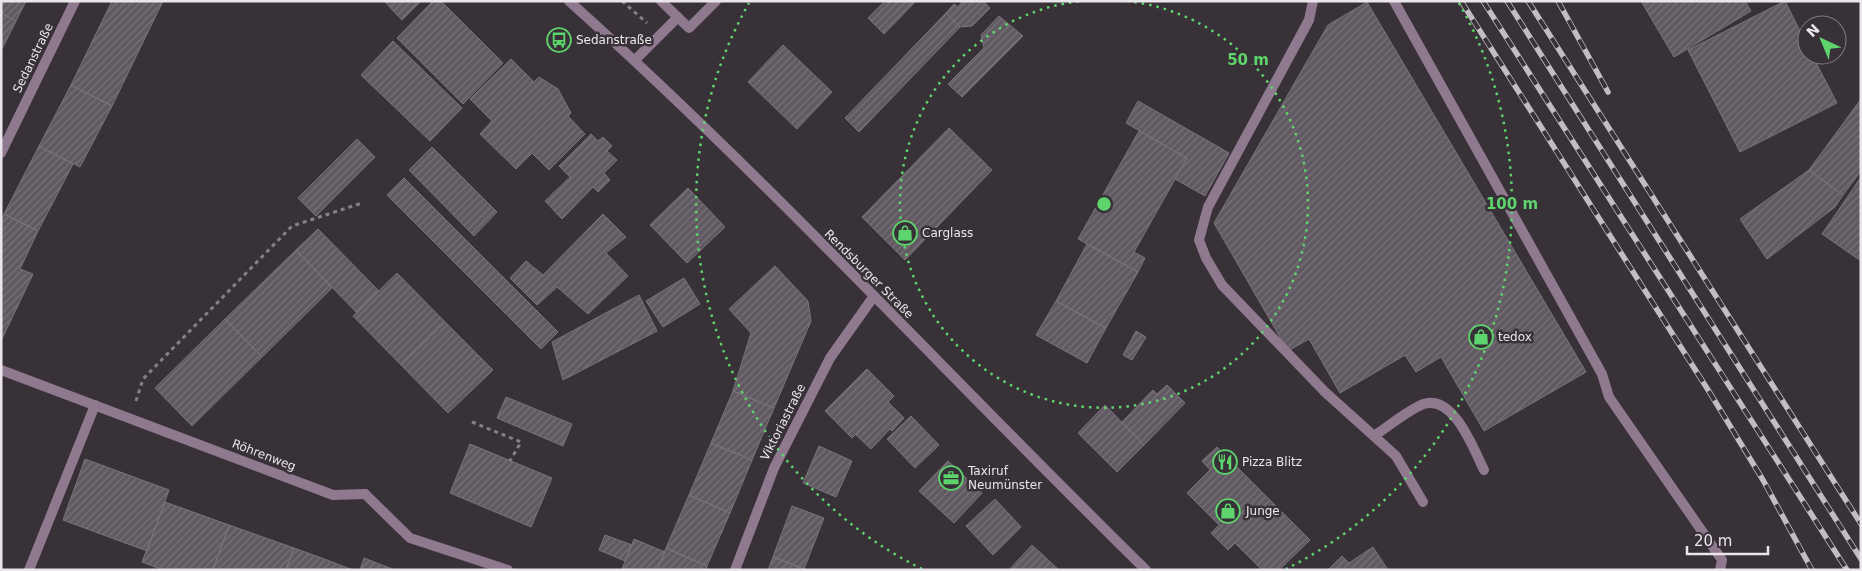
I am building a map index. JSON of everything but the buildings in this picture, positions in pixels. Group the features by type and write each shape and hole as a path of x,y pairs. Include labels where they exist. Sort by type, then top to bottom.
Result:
{"street":[{"name":"Sedanstraße","path":"1,153 75,1"},
{"name":"Rendsburger Straße","path":"569,1 635,60 874,296 1146,570"},
{"path":"662,1 690,28 716,1"},
{"path":"1313,1 1309,20 1208,207 1199,240 1206,258 1222,285 1324,392 1396,456 1423,502"},
{"path":"1394,1 1602,374 1609,397 1722,560 1720,570"},
{"path":"635,60 678,17"},
{"name":"Viktoriastraße","path":"735,570 774,468 787,442 830,358 874,296"},
{"name":"Röhrenweg","path":"1,370 333,494 365,494 410,538 508,570"},
{"path":"29,570 95,405"},
{"path":"1374,436 1421,405 1441,405 1451,411 1459,422 1484,470"}],"path":[{"path":"622,1 660,35"},
{"path":"131,419 143,379 292,226 362,203"},
{"path":"472,422 521,442 510,461"}],"railway":[{"path":"1461,1 1710,393 1763,480 1812,570"},
{"path":"1483,1 1847,570"},
{"path":"1507,1 1861,559"},
{"path":"1528,1 1861,524"},
{"path":"1558,1 1608,92"}],"place":[{"name":"Sedanstraße","path":"559,40"},
{"name":"Carglass","path":"905,233"},
{"name":"tedox","path":"1481,337"},
{"name":"Pizza Blitz","path":"1225,462"},
{"name":"Taxiruf Neumünster","path":"951,478"},
{"name":"Junge","path":"1228,511"}]}
